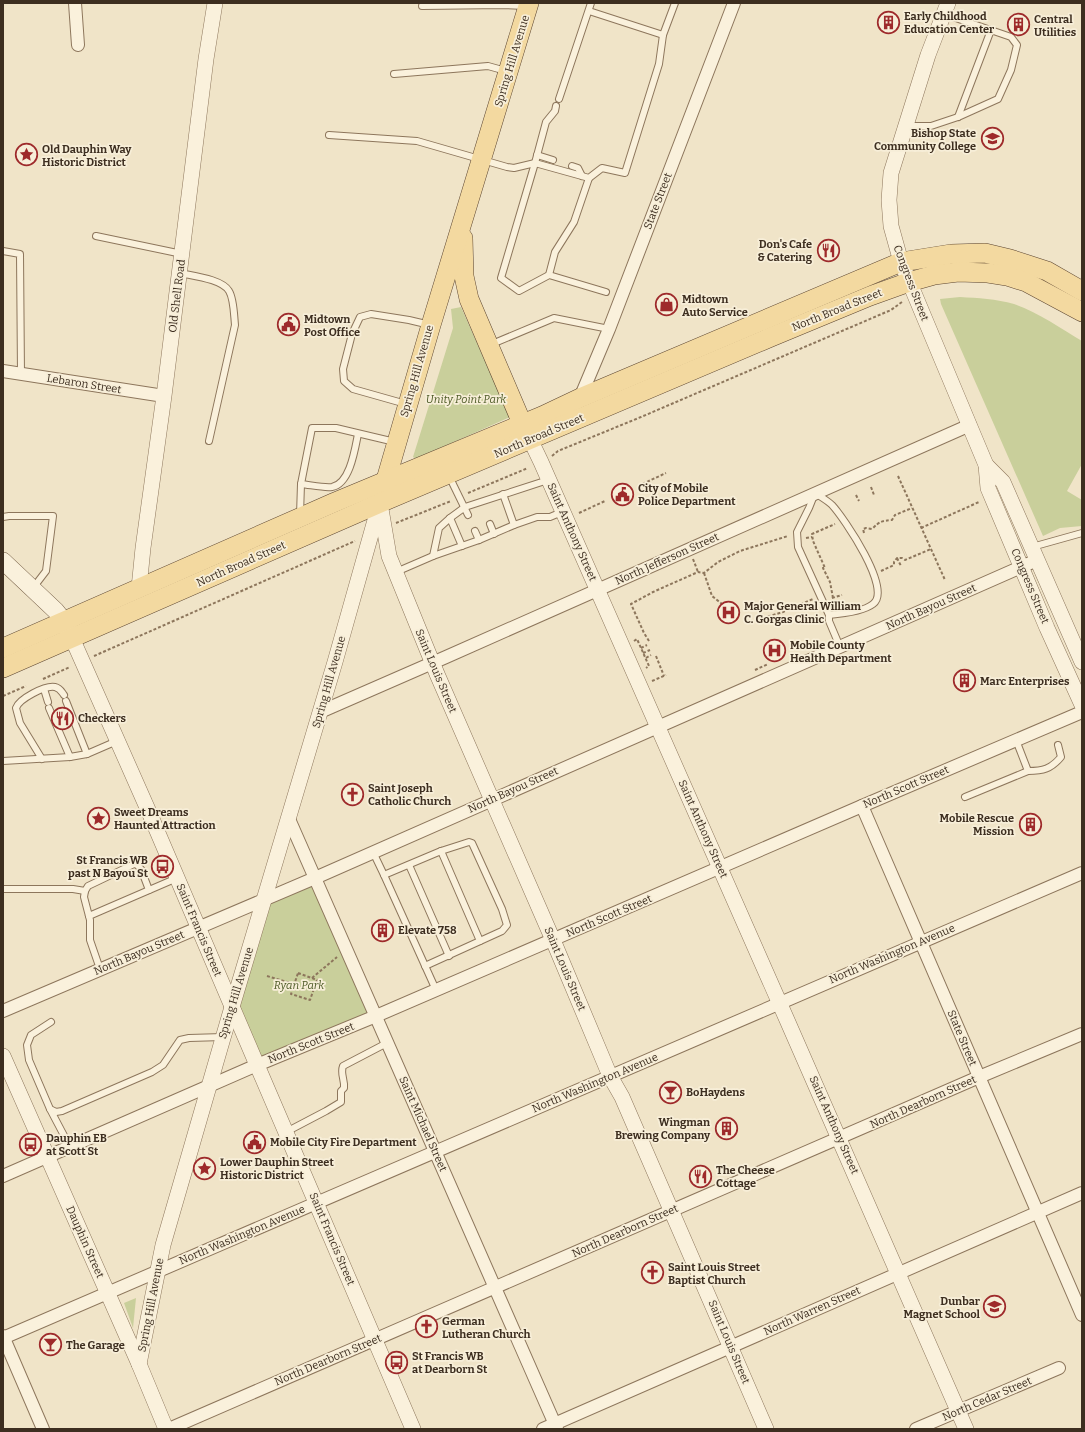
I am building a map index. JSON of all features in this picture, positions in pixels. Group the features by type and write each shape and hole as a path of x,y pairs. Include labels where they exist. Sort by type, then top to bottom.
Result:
{"main road":[{"name":"Spring Hill Avenue","path":"380,503 396,442 431,325 529,5"},
{"name":"Saint Anthony Street","path":"462,223 466,288 472,310 526,432"},
{"name":"North Broad Street","path":"3,668 380,503 448,475 526,432 580,398 901,262 951,254 985,253 1010,259 1047,271 1082,291"},
{"name":"North Broad Street","path":"3,648 386,482 526,432 870,296 912,287 934,274 958,272 988,273 1007,276 1026,282 1082,312"},
{"name":"Saint Francis Street","path":"3,561 56,611 64,621 72,638"}],"street":[{"path":"75,3 78,45"},
{"name":"Old Shell Road","path":"139,588 206,59 215,3"},
{"name":"State Street","path":"580,398 609,329 734,3"},
{"name":"Congress Street","path":"946,8 928,54 891,173 889,200 891,226 901,262 986,465 988,488 1047,628 1082,705"},
{"name":"Lebaron Street","path":"3,371 164,396"},
{"name":"North Jefferson Street","path":"320,712 970,425"},
{"name":"Saint Anthony Street","path":"526,432 548,480 569,513 597,590 840,1138 966,1429"},
{"name":"Congress Street","path":"986,465 1003,482 1082,662"},
{"name":"Saint Louis Street","path":"380,503 389,556 432,663 553,940 610,1076 622,1097 766,1429"},
{"name":"Spring Hill Avenue","path":"139,1364 163,1245 208,1086 289,819 380,503"},
{"name":"North Bayou Street","path":"3,1011 315,878 840,647 1022,566 1034,553"},
{"name":"Saint Francis Street","path":"72,638 118,741 413,1429"},
{"name":"North Scott Street","path":"3,1176 208,1086 376,1016 1082,712"},
{"name":"State Street","path":"862,806 1082,1315"},
{"name":"Saint Michael Street","path":"289,819 556,1426"},
{"name":"North Washington Avenue","path":"3,1337 1082,873"},
{"name":"North Dearborn Street","path":"169,1429 979,1077 1082,1034"},
{"name":"Dauphin Street","path":"4,1061 48,1157 166,1429"},
{"name":"North Warren Street","path":"543,1429 556,1426 898,1273 1082,1193"},
{"path":"3,1337 43,1429"},
{"name":"North Cedar Street","path":"916,1429 1059,1368"}],"lane":[{"path":"559,99 591,3"},
{"path":"556,106 555,110 546,122 538,156 501,278 519,291 549,274 555,252 574,222 589,178 602,168 625,172 659,64 663,35 675,3"},
{"path":"422,6 529,5"},
{"path":"905,126 931,126 958,117 998,98 1011,70 1017,45 1011,37 991,30 946,8"},
{"path":"589,11 663,35"},
{"path":"958,117 991,30"},
{"path":"394,74 488,66 508,72"},
{"path":"329,135 417,141 514,168 535,163 589,178"},
{"path":"538,156 553,160"},
{"path":"572,166 578,168 582,176"},
{"path":"96,236 182,254"},
{"path":"3,250 20,254 21,374"},
{"path":"180,273 222,283 229,291 233,308 235,325 209,441"},
{"path":"549,274 606,292"},
{"path":"408,404 353,389 344,381 343,369 352,334 360,317 371,314 431,325"},
{"path":"488,346 554,318 609,329"},
{"path":"299,519 302,481 312,428 336,428 396,442"},
{"path":"302,481 331,487 338,485 345,479 358,434"},
{"path":"309,440 312,451"},
{"path":"302,481 308,466"},
{"path":"448,475 468,515"},
{"path":"433,556 439,528 465,507 548,480"},
{"path":"829,615 850,613 874,604 878,598 876,579 865,554 832,505 815,493 797,532 798,547 829,615 829,621 840,647"},
{"path":"503,494 514,525"},
{"path":"481,501 484,508"},
{"path":"396,572 433,556 537,517 550,517 569,513"},
{"path":"3,517 53,516 46,571 32,589"},
{"path":"450,518 462,546"},
{"path":"490,524 494,534"},
{"path":"475,531 479,540"},
{"path":"1034,553 1082,533"},
{"path":"42,759 20,723 16,708 20,701 31,694 54,686 60,689 65,698 87,754"},
{"path":"44,689 70,757"},
{"path":"1016,740 1028,771"},
{"path":"3,761 70,757 87,754 118,741"},
{"path":"965,797 1028,771 1041,771 1055,764 1061,757 1058,745"},
{"path":"384,875 441,851 466,842 472,843 502,909 507,925 502,931 425,966"},
{"path":"441,851 480,941"},
{"path":"373,852 436,990"},
{"path":"100,969 90,940 89,916 84,897 88,886 134,864 141,869 149,890"},
{"path":"409,865 449,956"},
{"path":"89,916 177,878"},
{"path":"3,889 73,889 85,892"},
{"path":"52,1022 31,1035 26,1045 29,1060 50,1109 70,1147"},
{"path":"50,1109 56,1112 62,1111 152,1072 163,1065 180,1040 189,1038 223,1037"},
{"path":"286,1132 341,1102 341,1091 344,1088 342,1074 343,1066 387,1043"}],"path":[{"path":"550,458 558,451 892,310 912,287"},
{"path":"638,486 666,474"},
{"path":"898,476 945,580"},
{"path":"871,487 874,495"},
{"path":"856,495 859,501"},
{"path":"922,528 992,498"},
{"path":"569,513 605,501"},
{"path":"892,520 895,515 912,508"},
{"path":"890,515 892,520"},
{"path":"863,529 872,528 886,519 892,520"},
{"path":"832,598 830,582 812,541 812,534 838,523"},
{"path":"649,641 631,604 653,592 698,572 704,573 718,562 740,551 786,535 812,537"},
{"path":"98,655 341,547"},
{"path":"897,558 902,558 905,560 931,549"},
{"path":"874,574 894,565 897,558"},
{"path":"897,558 901,566"},
{"path":"704,573 712,596 722,604"},
{"path":"828,599 842,595"},
{"path":"763,618 783,612 813,599"},
{"path":"638,639 649,666"},
{"path":"641,648 647,645"},
{"path":"643,653 650,650"},
{"path":"646,658 651,655"},
{"path":"651,682 665,675 656,656"},
{"path":"312,978 337,957"},
{"path":"298,973 312,978 317,980 310,1000 291,994 298,973"},
{"path":"268,976 294,984"}],"green space":[{"path":"960,297 980,298 1014,304 1040,316 1082,341 1082,464 1067,491 1082,500 1082,526 1060,528 1043,536 941,304 940,299"},
{"name":"Unity Point Park","path":"461,307 510,417 416,459 413,457 453,328 451,309"},
{"name":"Ryan Park","path":"315,878 376,1016 257,1065 232,1007 265,899"},
{"path":"136,1298 133,1328 124,1303"}],"place":[{"name":"Early Childhood Education Center","path":"888,22"},
{"name":"Central Utilities","path":"1019,25"},
{"name":"Bishop State Community College","path":"992,139"},
{"name":"Old Dauphin Way Historic District","path":"26,155"},
{"name":"Don's Cafe & Catering","path":"828,250"},
{"name":"Midtown Auto Service","path":"667,305"},
{"name":"Midtown Post Office","path":"289,325"},
{"name":"City of Mobile Police Department","path":"622,494"},
{"name":"Major General William C. Gorgas Clinic","path":"728,612"},
{"name":"Mobile County Health Department","path":"774,651"},
{"name":"Marc Enterprises","path":"965,681"},
{"name":"Checkers","path":"63,718"},
{"name":"Saint Joseph Catholic Church","path":"353,794"},
{"name":"Sweet Dreams Haunted Attraction","path":"98,818"},
{"name":"Mobile Rescue Mission","path":"1030,824"},
{"name":"St Francis WB past N Bayou St","path":"163,866"},
{"name":"Elevate 758","path":"382,930"},
{"name":"BoHaydens","path":"671,1092"},
{"name":"Wingman Brewing Company","path":"726,1128"},
{"name":"Mobile City Fire Department","path":"255,1142"},
{"name":"Dauphin EB at Scott St","path":"31,1144"},
{"name":"Lower Dauphin Street Historic District","path":"205,1168"},
{"name":"The Cheese Cottage","path":"701,1176"},
{"name":"Saint Louis Street Baptist Church","path":"653,1273"},
{"name":"Dunbar Magnet School","path":"995,1307"},
{"name":"German Lutheran Church","path":"427,1327"},
{"name":"The Garage","path":"50,1345"},
{"name":"St Francis WB at Dearborn St","path":"397,1362"}]}
